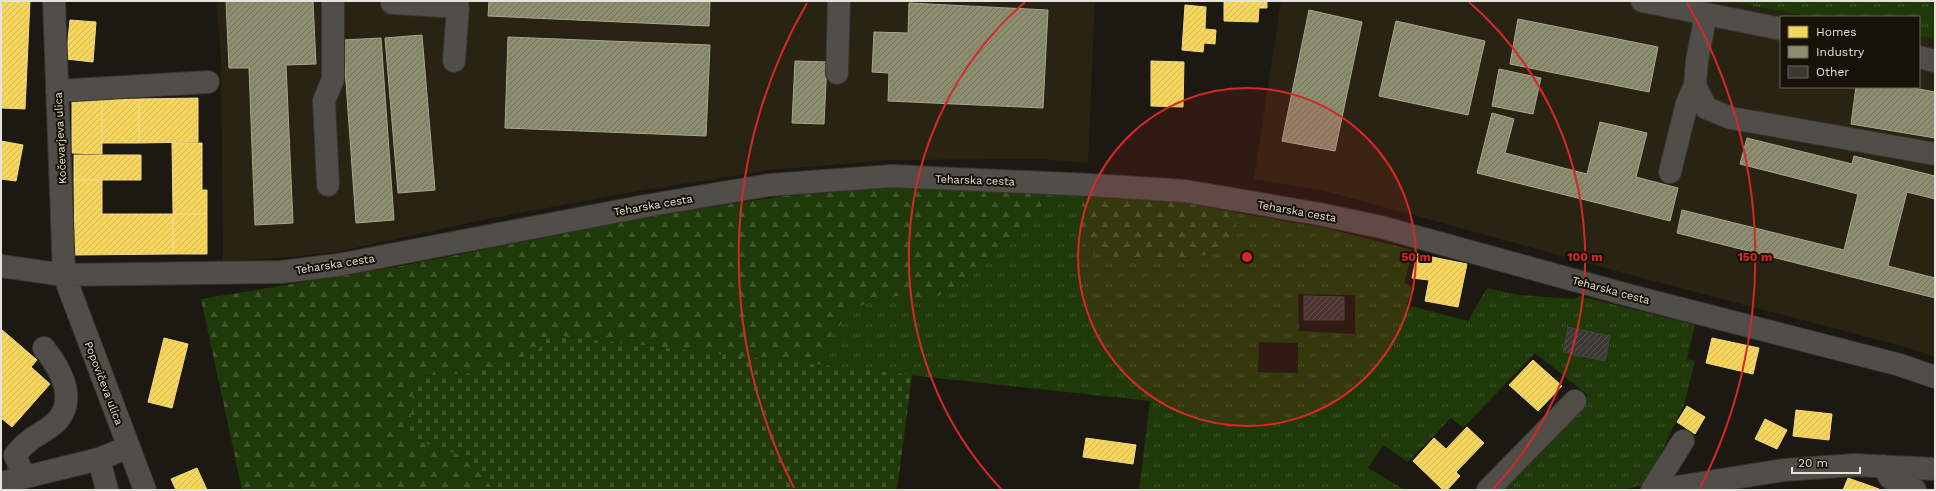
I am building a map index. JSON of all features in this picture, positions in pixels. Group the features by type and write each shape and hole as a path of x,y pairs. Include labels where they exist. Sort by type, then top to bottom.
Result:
{"street":[{"name":"Kočevarjeva ulica","path":"54,1 64,275"},
{"path":"328,185 324,101 333,79 333,1"},
{"path":"392,1 392,3 458,7 454,61"},
{"path":"837,73 839,1"},
{"path":"1642,1 1780,29"},
{"path":"1670,172 1687,103 1695,85 1697,60 1706,14"},
{"path":"1920,57 1935,61"},
{"path":"57,91 208,82"},
{"path":"1695,85 1706,108 1731,118 1935,154"},
{"name":"Teharska cesta","path":"1,266 64,275 282,272 331,266 645,206 769,185 892,176 1092,185 1185,191 1320,214 1381,227 1636,297 1900,365 1935,377"},
{"name":"Popovičeva ulica","path":"64,275 145,490"},
{"path":"24,478 15,455 26,442 58,420 66,403 65,384 56,363 44,348"},
{"path":"1488,490 1576,401"},
{"path":"1652,490 1683,441"},
{"path":"1,483 99,459 129,447"},
{"path":"99,459 107,490"},
{"path":"1658,490 1784,470 1854,465 1935,469"},
{"path":"1883,466 1890,478 1915,490"}],"shaded area":[{"path":"216,1 1095,1 1088,163 1041,159 891,160 770,170 644,190 483,220 337,252 280,258 223,261 221,56"},
{"path":"1281,1 1727,1 1807,16 1780,16 1780,88 1920,88 1920,36 1935,39 1935,357 1909,348 1631,275 1322,190 1254,179"}],"green space":[{"path":"1727,1 1927,1 1935,3 1935,39 1920,36 1920,16 1807,16"},
{"path":"900,187 1043,193 1040,211 994,250 977,269 947,292 924,302 898,296 870,301 854,310 832,334 825,366 550,335 535,353 467,374 415,376 409,438 467,457 494,490 242,490 201,299 401,266 653,216 784,196"},
{"path":"1043,193 1084,194 1080,226 1105,258 1127,256 1154,261 1184,259 1233,250 1238,213 1321,227 1413,250 1404,283 1412,286 1407,305 1468,321 1487,288 1519,295 1573,299 1580,296 1695,325 1687,359 1695,361 1684,405 1646,484 1623,490 1498,490 1588,395 1535,353 1463,428 1451,418 1408,462 1383,445 1368,468 1405,490 1139,490 1150,401 825,366 832,334 854,310 870,301 898,296 924,302 977,269 994,250 1013,234","holes":["1298,294 1355,295 1355,334 1299,331","1259,342 1298,343 1298,373 1258,372"]},
{"path":"1084,194 1182,202 1238,213 1233,250 1184,259 1154,261 1127,256 1105,258 1085,249 1080,226"},
{"path":"550,335 912,375 897,490 494,490 467,457 409,438 415,376 467,374 535,353"}],"building: Homes":[{"path":"1,1 30,1 25,109 1,108"},
{"path":"1224,1 1267,1 1267,8 1259,8 1258,22 1224,21"},
{"path":"1185,5 1206,7 1205,29 1216,30 1215,44 1204,43 1203,52 1182,50"},
{"path":"70,20 96,22 93,62 66,59"},
{"path":"1151,61 1184,62 1183,107 1151,106"},
{"path":"198,98 198,142 139,143 139,99"},
{"path":"72,99 102,99 102,154 72,153"},
{"path":"102,99 139,99 139,143 102,143"},
{"path":"1,141 23,145 16,181 1,179"},
{"path":"172,143 202,143 202,190 207,190 207,214 173,214"},
{"path":"74,155 141,155 141,180 74,180"},
{"path":"74,180 102,180 102,214 173,214 173,254 75,255"},
{"path":"173,214 207,214 207,254 173,254"},
{"path":"1417,254 1467,264 1458,307 1425,301 1429,280 1412,278"},
{"path":"1,329 37,360 31,367 50,384 12,427 1,418"},
{"path":"164,338 188,344 172,408 148,402"},
{"path":"1712,338 1759,348 1753,374 1706,363"},
{"path":"1533,360 1562,386 1538,411 1509,385"},
{"path":"1687,406 1705,417 1695,434 1677,422"},
{"path":"1796,410 1832,414 1829,440 1793,436"},
{"path":"1765,419 1787,430 1777,449 1755,439"},
{"path":"1467,427 1484,443 1456,472 1460,476 1447,490 1443,490 1413,461 1434,438 1446,449"},
{"path":"1086,438 1136,445 1133,464 1083,457"},
{"path":"197,468 207,490 176,490 171,479"},
{"path":"1848,478 1879,489 1879,490 1843,490"}],"building: Industry":[{"path":"226,1 313,1 316,64 286,65 293,223 255,225 249,68 229,68"},
{"path":"489,1 710,1 709,26 488,16"},
{"path":"909,3 1048,10 1043,108 888,101 889,73 872,72 874,32 908,33"},
{"path":"1309,10 1362,22 1335,151 1282,141"},
{"path":"1518,19 1658,47 1649,92 1510,64"},
{"path":"1396,21 1485,41 1468,115 1379,96"},
{"path":"422,35 435,190 398,193 385,38"},
{"path":"508,37 710,45 706,136 505,128"},
{"path":"381,38 394,220 356,223 343,40"},
{"path":"795,61 827,62 824,124 792,123"},
{"path":"1499,69 1541,78 1533,114 1492,106"},
{"path":"1856,88 1913,88 1935,92 1935,138 1851,124"},
{"path":"1492,113 1514,119 1505,153 1587,174 1600,122 1647,133 1636,177 1678,188 1670,221 1477,173"},
{"path":"1747,138 1852,164 1854,156 1935,176 1935,199 1907,192 1888,266 1935,278 1935,298 1677,233 1682,210 1844,250 1858,194 1740,164"}],"building: Other":[{"path":"1304,296 1344,297 1344,320 1304,320"},
{"path":"1568,327 1610,336 1605,361 1563,352"}]}
